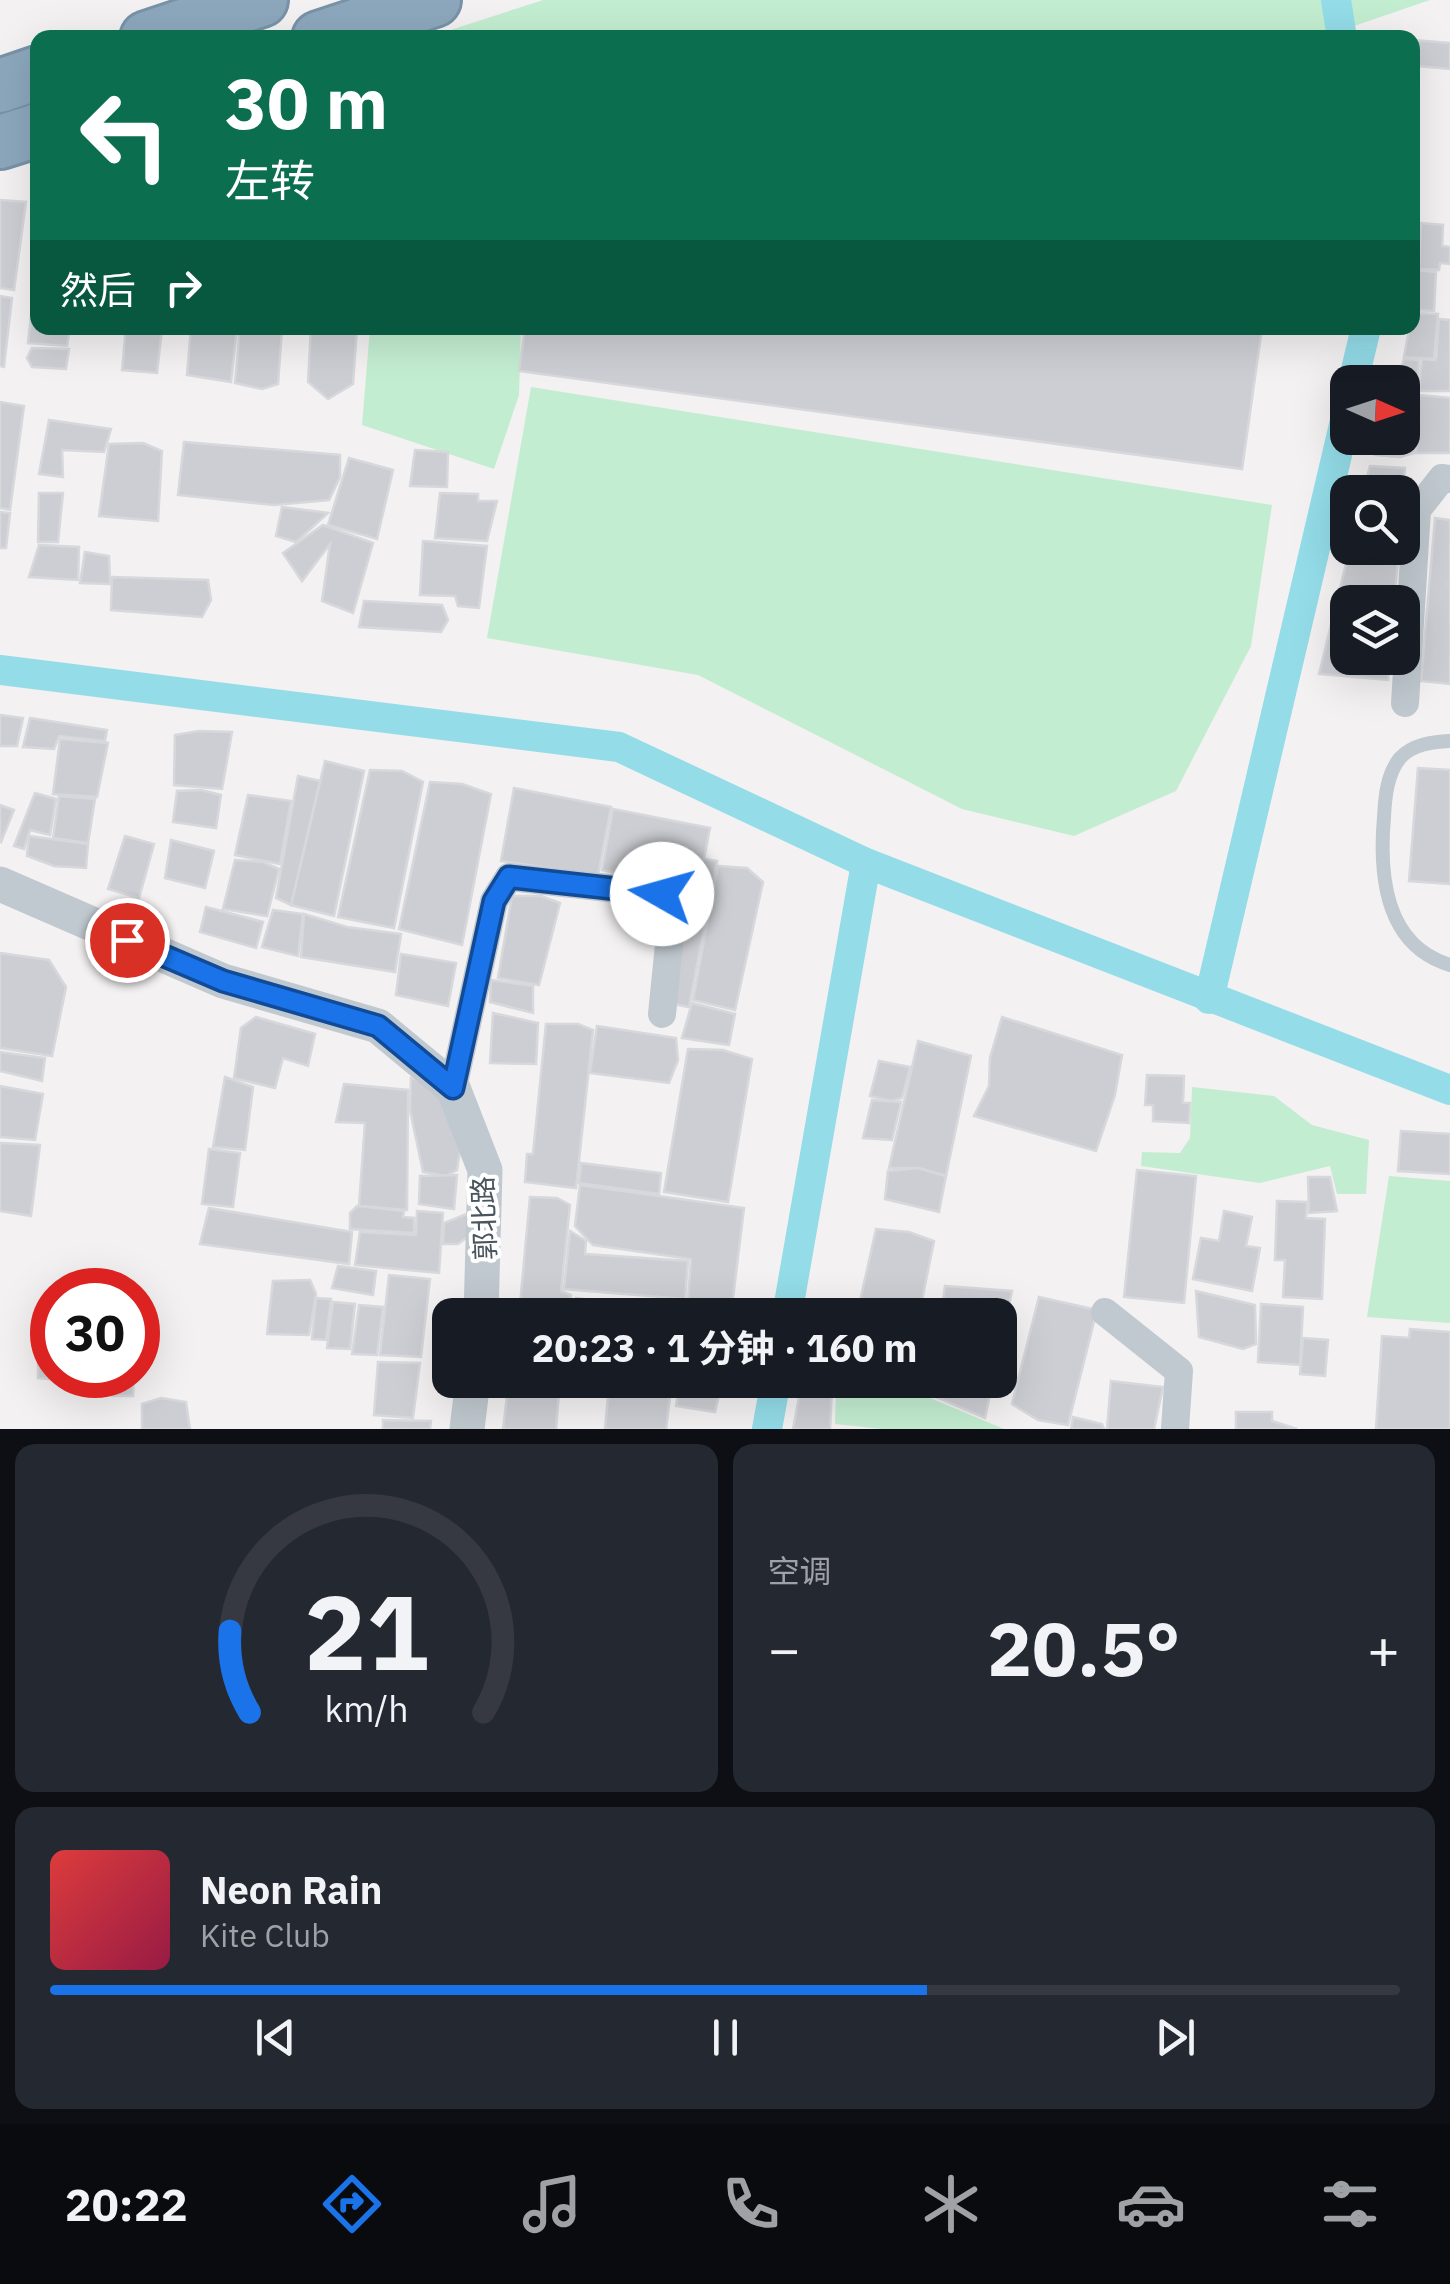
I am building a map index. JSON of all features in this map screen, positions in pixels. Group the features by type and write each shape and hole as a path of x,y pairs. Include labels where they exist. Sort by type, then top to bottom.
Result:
{"highway":[{"path":"171,30 261,0"},
{"path":"343,30 434,0"},
{"path":"0,86 30,77"},
{"path":"0,142 30,133"}],"street":[{"path":"1405,703 1417,510 1442,478 1450,479"},
{"path":"453,1088 494,901 509,877 662,894 672,915 662,1014"},
{"name":"郭北路","path":"0,884 223,981 378,1026 453,1088 486,1170 482,1298"},
{"path":"1105,1312 1179,1371 1175,1429"},
{"path":"466,1429 470,1398"}],"lane":[{"path":"1450,741 1415,746 1390,775 1380,860 1397,922 1410,940 1450,966"}],"green space":[{"path":"543,0 1430,0 1342,30 451,30"},
{"path":"369,335 521,335 519,395 494,469 362,425"},
{"path":"531,387 1272,505 1251,646 1176,791 1074,836 962,809 698,675 487,638"},
{"path":"1192,1087 1274,1096 1312,1125 1369,1140 1366,1194 1337,1194 1330,1166 1260,1183 1141,1166 1142,1152 1180,1153 1190,1138"},
{"path":"1389,1176 1450,1181 1450,1323 1367,1317"},
{"path":"836,1398 930,1398 1004,1429 883,1429 835,1424"}],"building":[{"path":"1420,41 1450,43 1450,69 1420,66"},
{"path":"0,200 26,202 14,290 0,288"},
{"path":"1421,223 1443,225 1442,246 1450,247 1450,264 1440,263 1439,270 1420,269"},
{"path":"1420,271 1436,272 1434,311 1420,310"},
{"path":"0,296 12,298 4,367 0,366"},
{"path":"1420,313 1438,314 1434,359 1404,357 1408,335 1420,335"},
{"path":"1439,319 1450,320 1450,391 1420,391 1422,359 1436,360"},
{"path":"30,325 30,335 69,335 67,346 28,343"},
{"path":"125,335 161,335 157,373 122,370"},
{"path":"190,335 236,335 231,382 187,375"},
{"path":"239,335 282,335 278,384 262,389 235,383"},
{"path":"311,335 356,335 353,384 328,399 308,382"},
{"path":"524,335 1261,335 1242,469 519,371"},
{"path":"32,348 69,349 66,369 32,367 27,358"},
{"path":"1404,359 1419,360 1419,365 1402,365"},
{"path":"1420,395 1450,398 1450,453 1420,453"},
{"path":"0,402 24,406 10,510 0,508"},
{"path":"49,420 111,429 104,452 62,450 63,477 39,474"},
{"path":"184,442 340,455 340,477 329,500 274,505 178,495"},
{"path":"143,443 162,451 158,521 99,516 109,444"},
{"path":"415,450 448,452 447,487 410,486"},
{"path":"349,458 393,470 377,539 328,525"},
{"path":"1370,466 1405,468 1404,475 1368,475"},
{"path":"39,493 63,493 58,542 38,542"},
{"path":"440,493 478,494 478,501 497,501 487,541 435,538"},
{"path":"282,507 328,513 296,542 276,536"},
{"path":"0,512 10,513 6,548 0,548"},
{"path":"1435,518 1450,520 1450,684 1421,681"},
{"path":"323,525 373,543 353,613 322,601 330,544 302,581 283,553"},
{"path":"423,541 487,546 479,608 458,606 455,596 420,595"},
{"path":"39,545 79,547 78,580 29,577"},
{"path":"85,552 109,556 110,584 80,583"},
{"path":"1346,565 1397,565 1396,585 1341,585"},
{"path":"112,577 208,580 211,600 202,617 111,610"},
{"path":"364,601 442,605 448,620 441,632 359,627"},
{"path":"1330,629 1330,675 1319,674"},
{"path":"1330,675 1388,675 1388,680"},
{"path":"0,715 23,718 17,746 0,746"},
{"path":"30,718 107,730 105,741 59,736 54,749 23,747"},
{"path":"232,732 222,789 174,785 175,735"},
{"path":"60,739 108,743 97,797 53,794"},
{"path":"325,761 364,771 334,916 291,905"},
{"path":"1418,768 1450,770 1450,884 1409,881"},
{"path":"370,770 402,771 423,782 394,928 338,917"},
{"path":"298,776 320,781 291,905 276,898"},
{"path":"430,782 462,784 491,794 462,945 399,929"},
{"path":"514,788 611,807 598,875 501,861"},
{"path":"201,790 221,795 216,828 173,822 177,791"},
{"path":"35,793 56,799 50,835 30,830 24,849 14,846"},
{"path":"248,795 291,801 280,864 235,855"},
{"path":"59,796 95,799 88,843 53,838"},
{"path":"0,805 14,810 1,842 0,841"},
{"path":"613,809 710,828 704,859 717,861 689,1007 668,1003 690,887 602,870"},
{"path":"29,836 88,844 86,868 54,866 27,856"},
{"path":"125,836 154,844 139,898 108,889"},
{"path":"171,840 214,851 205,888 165,878"},
{"path":"235,860 263,862 279,869 267,916 223,909"},
{"path":"718,866 747,868 763,882 735,1010 693,1000"},
{"path":"512,896 541,896 560,903 539,985 498,978"},
{"path":"206,907 263,922 256,948 200,932"},
{"path":"273,910 303,914 298,956 262,947"},
{"path":"304,914 347,927 401,934 395,972 301,957"},
{"path":"0,953 49,960 66,987 52,1056 0,1048"},
{"path":"401,954 456,963 448,1006 396,995"},
{"path":"491,980 533,986 533,1013 490,1002"},
{"path":"692,1003 735,1014 729,1045 682,1038"},
{"path":"493,1013 538,1023 536,1064 490,1063"},
{"path":"256,1017 315,1034 308,1066 283,1058 275,1088 234,1078 241,1028"},
{"path":"1002,1017 1122,1055 1115,1095 1096,1151 974,1116 989,1086 990,1058"},
{"path":"546,1024 578,1024 593,1030 576,1188 525,1182 527,1154 533,1154"},
{"path":"597,1026 676,1038 678,1060 669,1083 590,1073"},
{"path":"918,1041 971,1056 946,1176 918,1168 889,1168"},
{"path":"688,1049 723,1050 752,1059 728,1202 664,1192"},
{"path":"0,1052 45,1058 42,1081 0,1071"},
{"path":"879,1061 910,1067 902,1098 891,1101 870,1096"},
{"path":"1147,1075 1184,1076 1183,1103 1190,1103 1189,1123 1153,1121 1153,1105 1145,1105"},
{"path":"225,1077 253,1087 245,1150 213,1147"},
{"path":"411,1078 438,1086 461,1145 457,1170 446,1176 423,1172 410,1110"},
{"path":"344,1084 408,1090 407,1210 359,1206 365,1123 336,1122"},
{"path":"0,1086 43,1094 35,1140 0,1137"},
{"path":"872,1100 901,1102 892,1140 863,1138"},
{"path":"1401,1131 1450,1134 1450,1174 1398,1171"},
{"path":"0,1143 40,1145 31,1216 0,1211"},
{"path":"209,1149 240,1153 233,1207 202,1204"},
{"path":"581,1163 661,1173 659,1194 579,1183"},
{"path":"918,1168 946,1176 939,1212 885,1199 888,1171"},
{"path":"1137,1170 1196,1176 1184,1303 1124,1297"},
{"path":"457,1175 454,1209 419,1204 420,1176"},
{"path":"1308,1177 1330,1177 1337,1211 1309,1213"},
{"path":"580,1185 744,1208 733,1298 688,1298 691,1259 593,1245 575,1226"},
{"path":"530,1197 557,1198 570,1205 561,1291 571,1298 521,1298"},
{"path":"1277,1201 1307,1202 1306,1218 1325,1219 1322,1299 1283,1297 1285,1260 1275,1260"},
{"path":"357,1206 404,1211 403,1217 414,1218 414,1233 350,1229 350,1213"},
{"path":"209,1208 352,1232 349,1264 200,1244"},
{"path":"417,1211 443,1213 439,1273 355,1265 360,1232 416,1235"},
{"path":"1224,1211 1252,1217 1246,1246 1260,1248 1252,1291 1193,1279 1201,1238 1219,1241"},
{"path":"469,1213 474,1232 458,1244 443,1244 444,1223"},
{"path":"876,1229 909,1232 934,1241 922,1298 861,1298"},
{"path":"570,1231 586,1241 585,1254 688,1261 685,1298 564,1289"},
{"path":"338,1266 376,1271 373,1295 332,1288"},
{"path":"389,1275 430,1279 421,1357 380,1355"},
{"path":"310,1280 316,1294 309,1335 267,1334 273,1281"},
{"path":"945,1286 1012,1291 1011,1298 943,1298"},
{"path":"1196,1291 1255,1305 1256,1344 1243,1349 1199,1337"},
{"path":"1039,1297 1097,1310 1068,1425 1038,1420 1012,1404 1017,1398"},
{"path":"316,1298 331,1299 326,1340 312,1339"},
{"path":"333,1302 355,1304 350,1349 327,1348"},
{"path":"1261,1304 1303,1307 1300,1365 1258,1362"},
{"path":"359,1305 383,1307 377,1355 352,1354"},
{"path":"1410,1329 1450,1332 1450,1429 1376,1429 1382,1336 1409,1338"},
{"path":"1303,1338 1328,1340 1325,1376 1300,1374"},
{"path":"378,1362 420,1363 413,1418 374,1415"},
{"path":"1111,1381 1163,1387 1154,1429 1107,1429"},
{"path":"161,1398 186,1402 190,1429 142,1429 142,1404"},
{"path":"507,1398 559,1398 556,1429 503,1429"},
{"path":"608,1398 670,1398 666,1429 605,1429"},
{"path":"677,1398 718,1398 715,1412 676,1406"},
{"path":"799,1398 831,1398 830,1429 793,1429"},
{"path":"938,1398 989,1398 985,1418"},
{"path":"1236,1412 1272,1412 1272,1421 1297,1429 1236,1429"},
{"path":"1073,1417 1102,1424 1104,1429 1071,1429"},
{"path":"383,1420 431,1421 430,1429 383,1429"}],"waterway":[{"path":"1336,0 1341,30"},
{"path":"1357,365 1364,335"},
{"path":"1209,999 1337,455"},
{"path":"0,670 619,747 866,863 790,1298"},
{"path":"866,863 1450,1090"},
{"path":"767,1429 773,1398"}],"route":[{"path":"127,940 223,981 378,1026 453,1088 494,901 509,877 662,894"}]}
